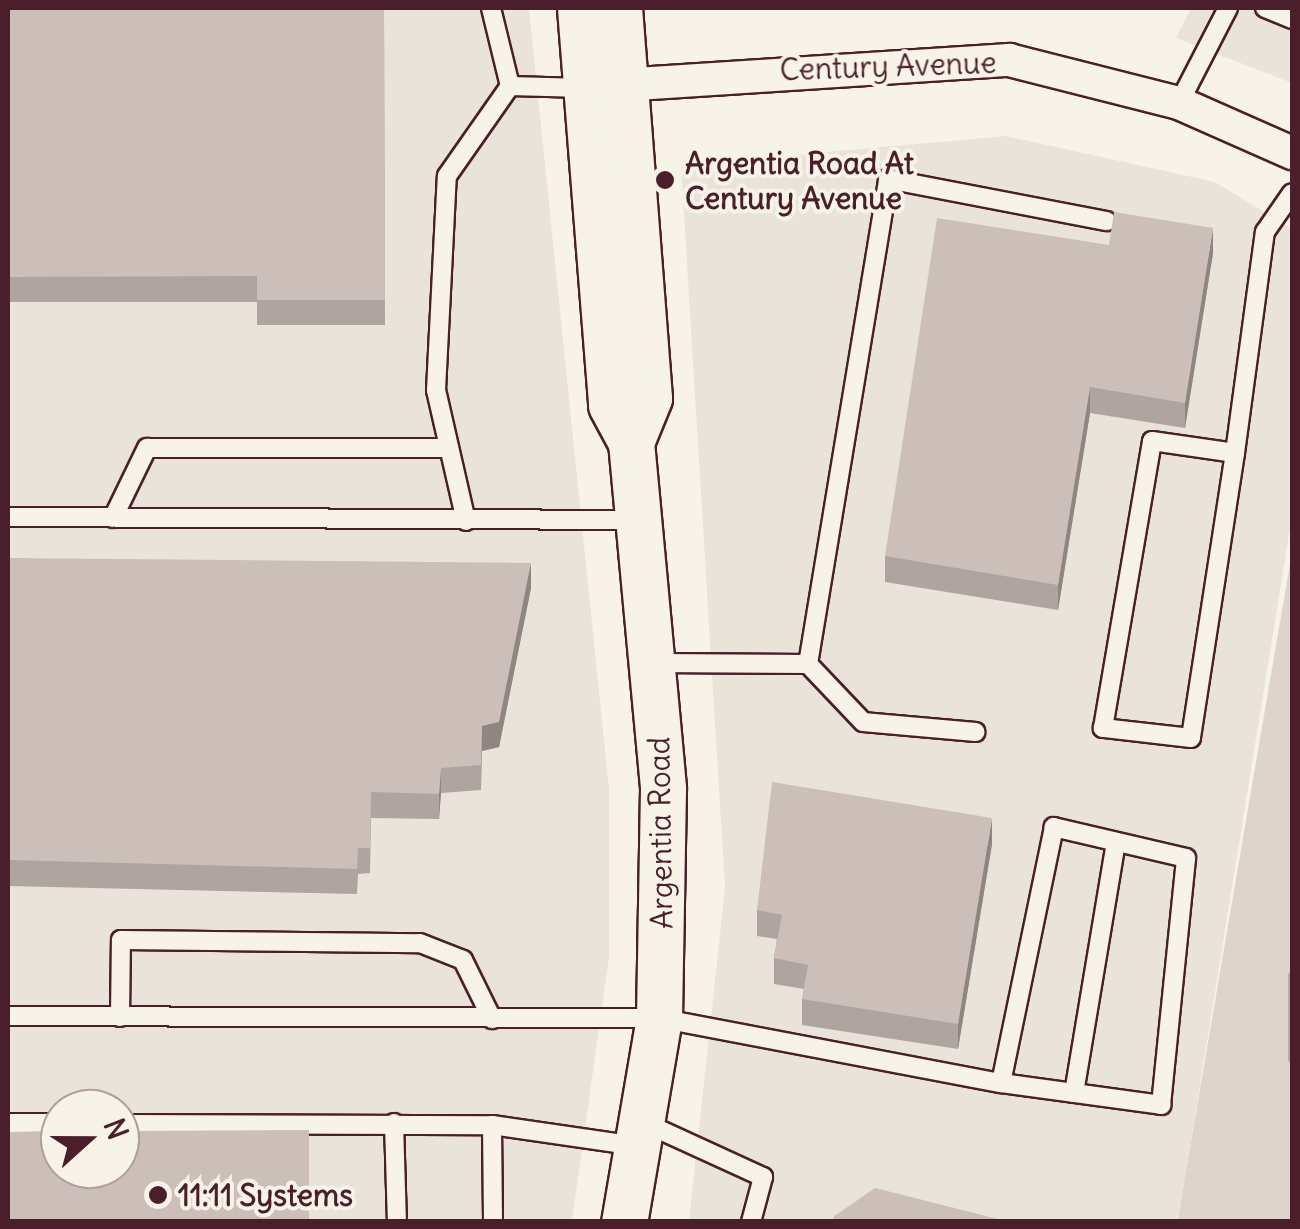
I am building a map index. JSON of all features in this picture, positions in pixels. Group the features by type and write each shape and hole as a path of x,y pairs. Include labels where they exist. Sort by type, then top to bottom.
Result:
{"street":[{"name":"Argentia Road","path":"580,8 605,86 648,398 632,442 663,788 659,1018 643,1135 624,1222"},
{"name":"Argentia Road","path":"605,86 619,8"},
{"name":"Century Avenue","path":"605,86 1009,60 1179,103 1292,153"}],"lane":[{"path":"466,522 436,390 447,176 510,86 491,8"},
{"path":"1179,103 1228,8"},
{"path":"1266,8 1292,19"},
{"path":"510,86 605,86"},
{"path":"808,664 888,179 1106,221"},
{"path":"1235,453 1152,441 1103,728 1191,738 1235,453 1265,232 1292,193"},
{"path":"113,518 147,448 449,448"},
{"path":"8,517 639,520"},
{"path":"654,662 808,664 863,722 976,732"},
{"path":"8,1016 659,1018 1001,1082 1161,1105 1186,858 1054,827 1001,1082"},
{"path":"1074,1092 1116,842"},
{"path":"120,1016 121,940 141,940 420,943 463,960 492,1019"},
{"path":"8,1123 40,1123"},
{"path":"394,1123 397,1222"},
{"path":"140,1124 492,1125 643,1135 764,1177 751,1222"},
{"path":"492,1125 493,1222"}],"shaded area":[{"path":"8,8 529,8 609,789 609,957 572,1221 8,1221"},
{"path":"1191,8 1292,8 1292,83 1176,38"},
{"path":"1006,136 1215,182 1292,229 1292,516 1178,1221 689,1221 725,888 681,165"},
{"path":"1292,552 1292,1221 1178,1221 1185,1177"}],"building":[{"path":"8,8 384,8 385,300 257,300 257,276 8,277"},
{"path":"1114,212 1213,228 1185,403 1090,387 1058,585 885,556 937,218 1109,245"},
{"path":"8,558 531,563 499,722 482,726 481,765 441,768 439,794 371,792 370,848 358,848 357,869 8,860"},
{"path":"772,782 992,818 958,1024 802,999 808,965 774,958 782,915 757,910"},
{"name":"11:11 Systems","path":"309,1130 309,1222 8,1222 8,1132 40,1131 40,1189 140,1189 140,1131"},
{"path":"875,1188 1010,1222 836,1222 833,1217"}],"waterway":[{"path":"1292,975 1292,1059"}],"place":[{"name":"Argentia Road At Century Avenue","path":"665,180"},
{"name":"11:11 Systems","path":"158,1195"}]}
